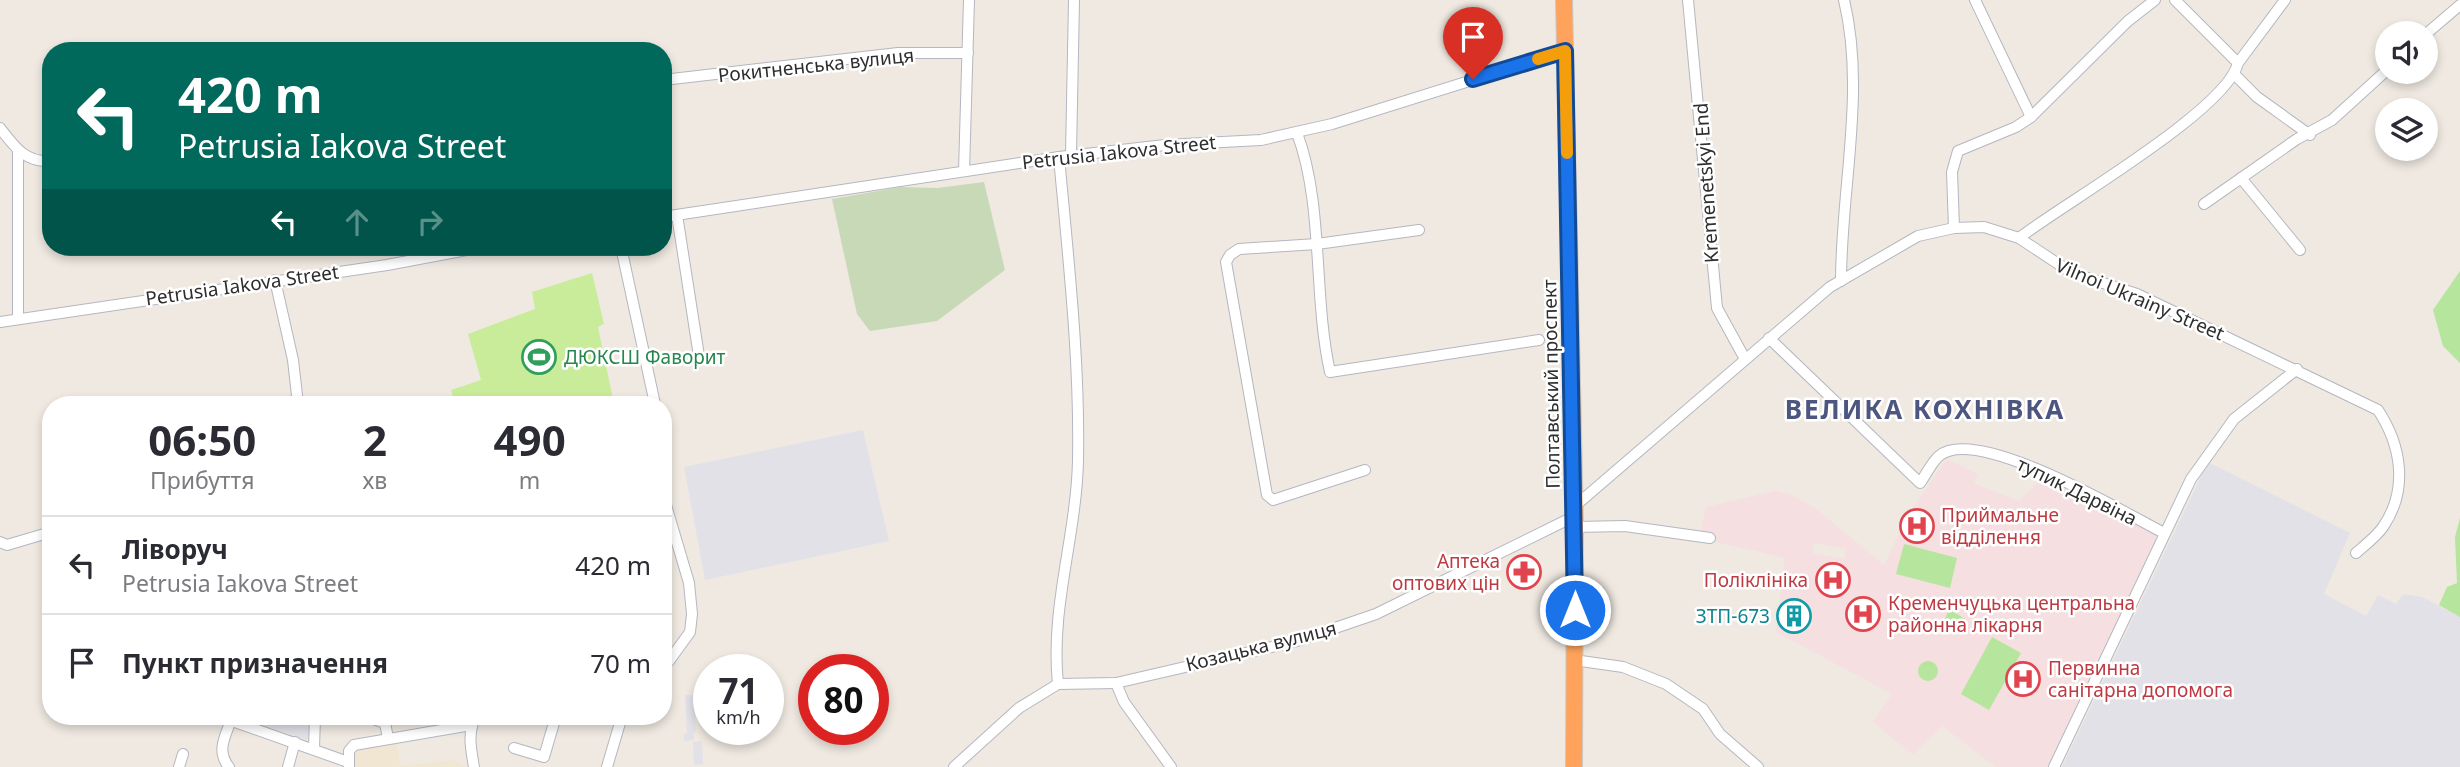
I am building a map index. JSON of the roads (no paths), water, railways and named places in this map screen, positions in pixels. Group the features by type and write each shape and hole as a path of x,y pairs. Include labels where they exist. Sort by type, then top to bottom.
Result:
{"highway":[{"name":"Полтавський проспект","path":"1564,0 1575,517 1574,767"}],"street":[{"path":"964,171 969,0"},
{"path":"1071,155 1074,0"},
{"name":"Kremenetskyi End","path":"1688,0 1717,308 1745,359"},
{"path":"1841,281 1852,81 1849,22 1844,0"},
{"path":"1975,0 2031,117"},
{"path":"1954,228 1952,172 1958,151 2016,127 2031,117 2128,21 2155,0"},
{"path":"2175,0 2238,63"},
{"path":"2019,238 2051,213 2157,145 2235,75 2238,63 2285,0"},
{"path":"2438,24 2460,5"},
{"name":"Petrusia Iakova Street","path":"672,216 1071,155 1165,145 1261,140 1297,133 1565,51"},
{"name":"Рокитненська вулиця","path":"672,79 898,53 968,53"},
{"path":"2235,75 2257,97 2310,135"},
{"path":"2204,204 2297,139 2310,135 2332,120 2375,81"},
{"path":"0,128 18,152 42,162"},
{"path":"1297,133 1317,244 1322,322 1330,372 1539,340"},
{"path":"18,152 18,319"},
{"path":"954,767 1019,708 1058,684 1055,631 1076,501 1078,460 1073,333 1059,157"},
{"path":"2241,178 2300,250"},
{"path":"677,215 699,356"},
{"name":"Vilnoi Ukrainy Street","path":"1575,517 1745,359 1841,281 1918,236 1954,228 1984,227 2019,238 2072,273 2137,294 2378,410 2399,450 2400,476 2387,520 2379,532 2356,553"},
{"path":"1365,470 1273,500 1267,495 1226,262 1230,255 1239,249 1317,244 1419,230"},
{"name":"Petrusia Iakova Street","path":"0,322 435,256"},
{"path":"623,256 653,396"},
{"path":"275,279 293,360 297,396"},
{"name":"тупик Дарвіна","path":"1769,338 1920,483 1940,455 1956,450 1977,450 2014,460 2061,479 2164,533"},
{"path":"2054,767 2191,479 2234,419 2297,369"},
{"path":"1575,517 1710,538"},
{"name":"Козацька вулиця","path":"1058,684 1116,683 1297,641 1410,598 1575,517"},
{"path":"672,525 689,583 692,614 690,632 672,654"},
{"path":"0,542 7,545 42,535"},
{"path":"1574,660 1623,667 1666,684 1703,709 1720,734 1758,767"},
{"path":"1116,683 1124,702 1171,767"},
{"path":"229,725 221,749 222,758 229,767"},
{"path":"246,725 314,748 349,764 349,751 354,745 453,725"},
{"path":"314,748 315,725"},
{"path":"385,725 388,738"},
{"path":"473,725 474,767"},
{"path":"514,748 542,762 553,725"},
{"path":"607,767 619,725"},
{"path":"288,767 295,742"},
{"path":"179,767 183,754"}],"place":[{"name":"ДЮКСШ Фаворит","path":"539,357"},
{"name":"Приймальне відділення","path":"1917,526"},
{"name":"Аптека оптових цін","path":"1524,572"},
{"name":"Поліклініка","path":"1833,580"},
{"name":"Кременчуцька центральна районна лікарня","path":"1863,614"},
{"name":"ЗТП-673","path":"1794,616"},
{"name":"Первинна санітарна допомога","path":"2023,679"}],"district":[{"name":"ВЕЛИКА КОХНІВКА","path":"1925,409"}]}
